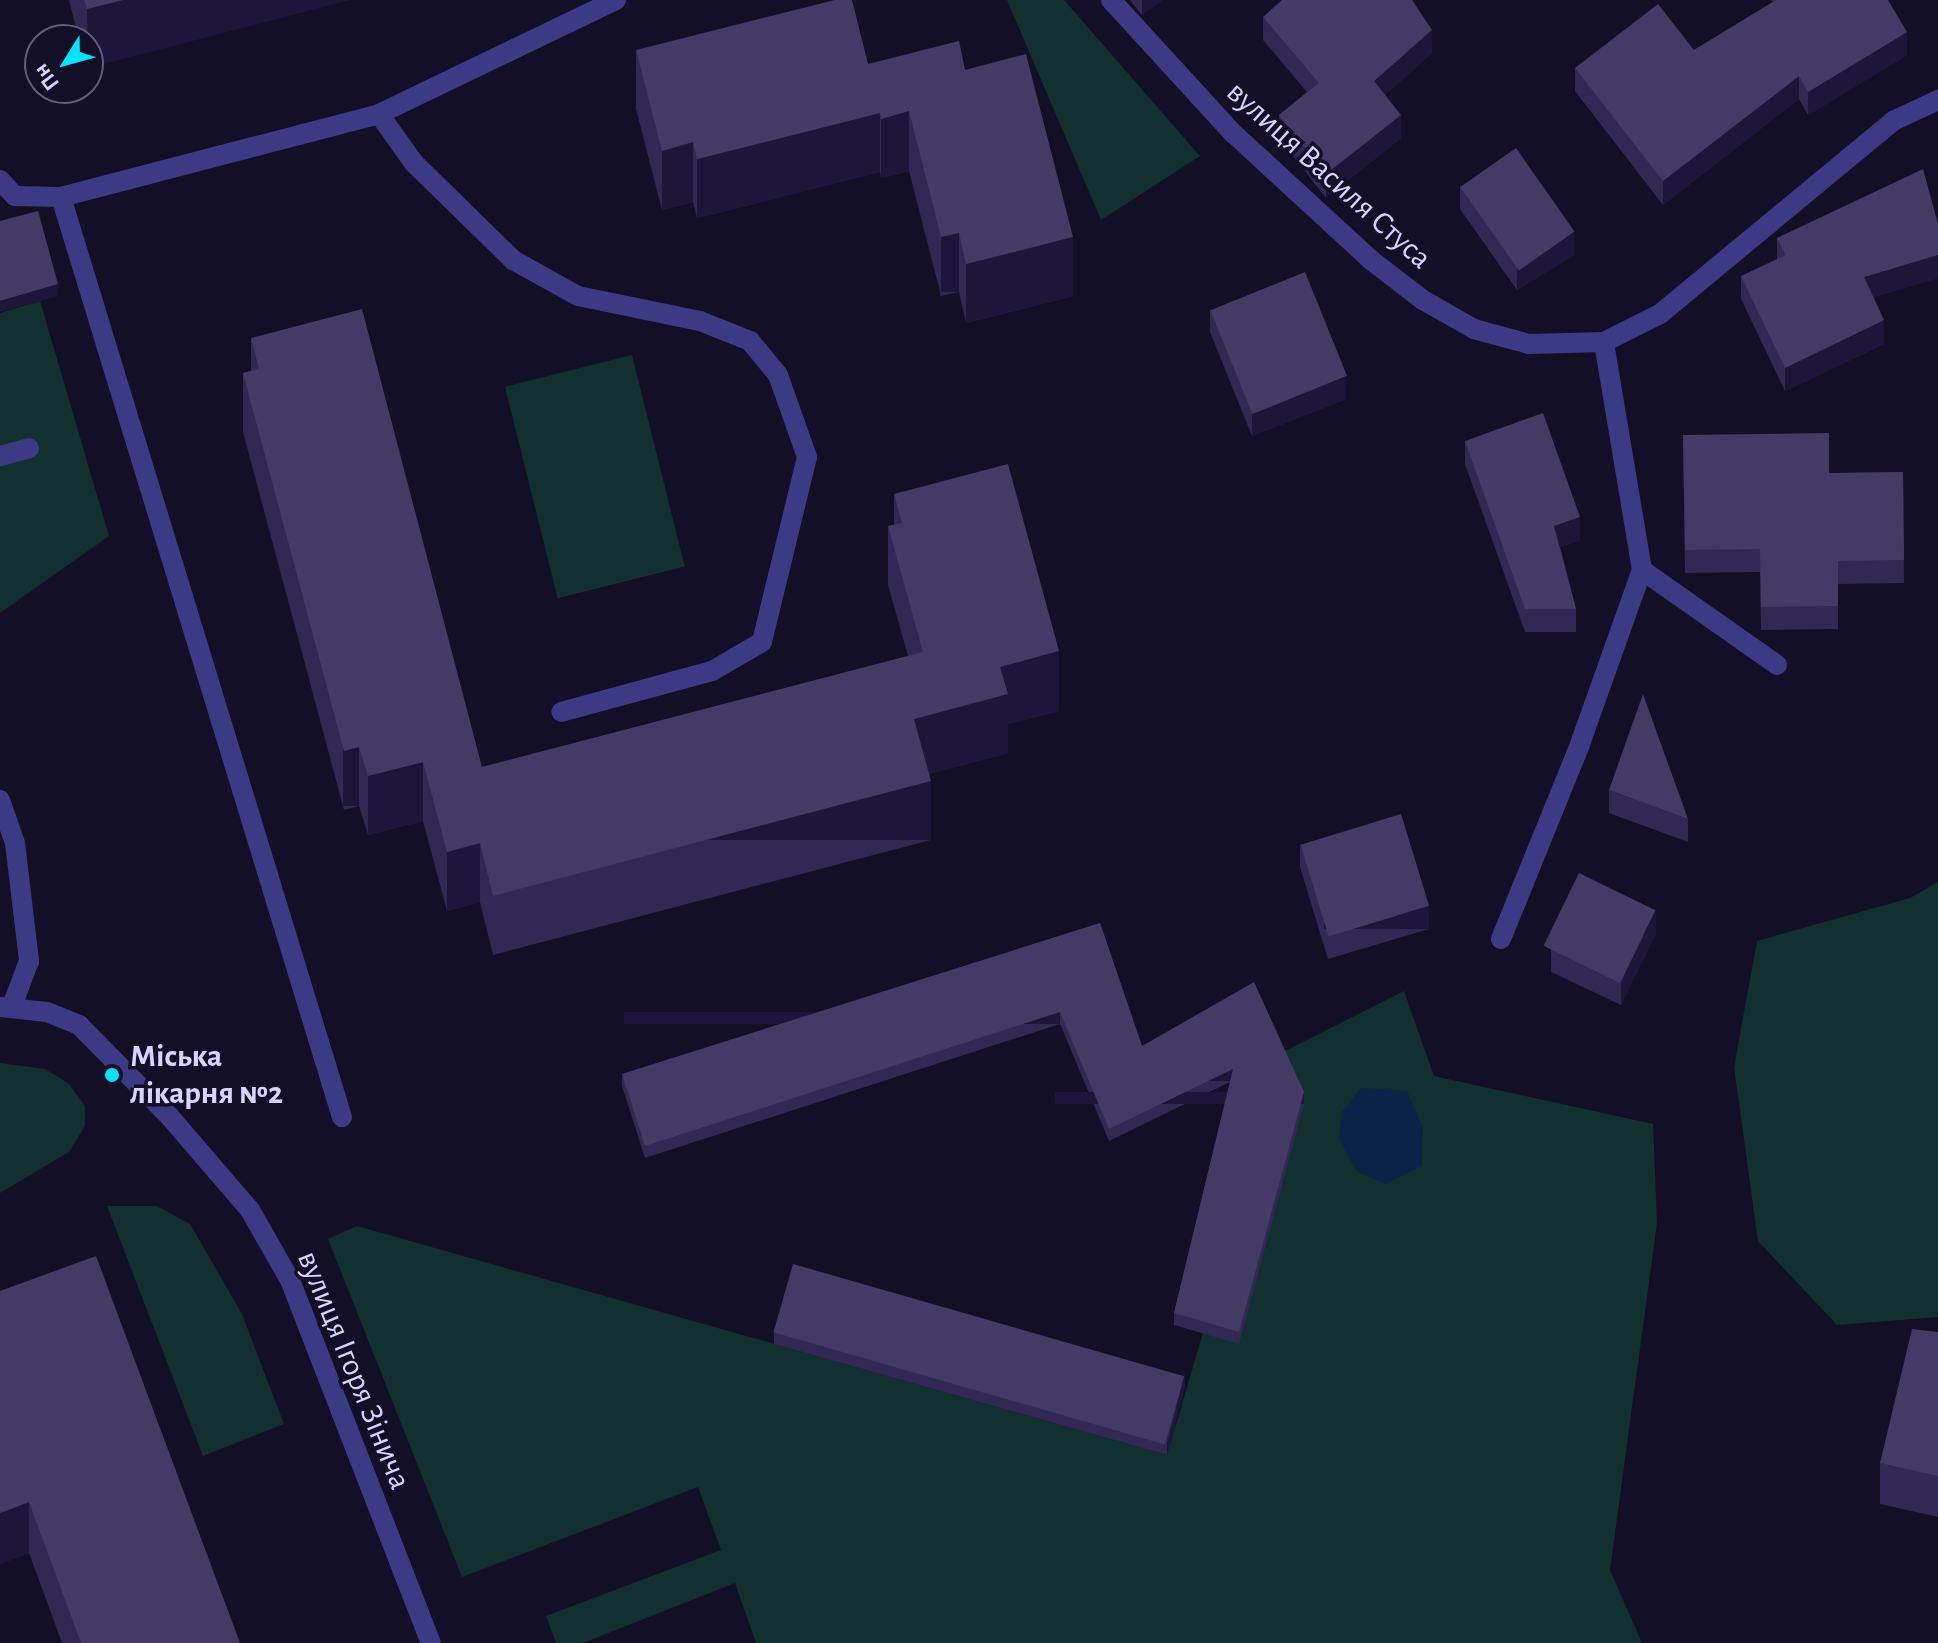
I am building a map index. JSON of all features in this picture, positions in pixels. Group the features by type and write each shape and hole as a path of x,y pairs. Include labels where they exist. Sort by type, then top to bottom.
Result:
{"street":[{"path":"0,180 15,196 61,197 379,114 616,0"},
{"name":"вулиця Василя Стуса","path":"1111,0 1234,134 1323,219 1423,300 1474,329 1529,344 1604,342 1660,314 1893,121 1938,100"},
{"path":"379,114 414,163 513,260 578,296 700,321 750,341 778,375 807,457 762,642 712,671 561,712"},
{"path":"61,197 342,1117"},
{"path":"1501,939 1580,744 1642,570 1604,342"},
{"path":"0,456 29,448"},
{"path":"1642,570 1777,665"},
{"path":"0,800 15,843 29,961 6,1006"},
{"name":"вулиця Ігоря Зінича","path":"6,1006 79,1025 170,1117 250,1210 290,1280 431,1643"}],"green space":[{"path":"1007,0 1064,0 1200,156 1101,220"},
{"path":"40,301 109,536 0,613 0,313"},
{"path":"632,355 685,567 558,598 505,387"},
{"path":"1938,882 1938,1317 1837,1325 1758,1241 1734,1067 1757,941 1910,898"},
{"path":"1404,991 1434,1076 1653,1124 1657,1223 1610,1570 1642,1643 756,1643 735,1583 583,1643 556,1643 546,1616 721,1550 698,1487 462,1577 328,1239 357,1226 1167,1455 1203,1333 1238,1343 1281,1053"},
{"path":"0,1063 45,1069 68,1083 85,1106 85,1126 69,1152 0,1193"},
{"path":"107,1206 157,1206 190,1224 242,1314 284,1424 203,1456"}],"water":[{"path":"1361,1088 1407,1091 1423,1128 1422,1166 1385,1184 1356,1171 1339,1138 1342,1112"}],"building":[{"path":"84,0 123,0 87,9"},
{"path":"835,0 852,0 868,64 959,41 965,70 1026,54 1073,237 966,264 959,233 941,237 909,111 881,119 880,113 697,159 693,142 662,151 636,50"},
{"path":"1282,0 1412,0 1432,30 1374,81 1401,115 1326,174 1279,115 1319,83 1263,17"},
{"path":"1776,0 1888,0 1907,32 1808,92 1799,76 1663,181 1575,68 1658,4 1694,50"},
{"path":"1516,148 1575,232 1519,271 1460,187"},
{"path":"1923,169 1938,224 1938,255 1864,277 1884,320 1785,368 1741,276 1786,255 1777,238"},
{"path":"38,211 58,284 0,301 0,221"},
{"path":"1305,272 1347,376 1252,414 1210,310"},
{"path":"362,309 482,767 923,652 888,526 902,523 894,494 1008,464 1059,651 1000,667 1008,694 914,719 931,781 493,896 480,843 447,852 423,762 368,776 359,747 344,751 243,373 259,369 251,338"},
{"path":"1543,413 1580,517 1554,526 1576,609 1525,609 1465,441"},
{"path":"1829,433 1829,473 1903,472 1904,560 1838,561 1838,606 1761,607 1760,549 1685,550 1683,435"},
{"path":"1643,694 1688,819 1609,790"},
{"path":"1401,814 1429,906 1329,937 1301,845"},
{"path":"1579,873 1655,910 1620,983 1543,946"},
{"path":"1100,923 1142,1046 1254,982 1304,1092 1239,1332 1174,1313 1233,1069 1109,1129 1060,1012 645,1146 622,1074"},
{"path":"96,1256 240,1643 81,1643 29,1502 0,1513 0,1291"},
{"path":"793,1264 1184,1376 1165,1444 773,1332"},
{"path":"1912,1329 1938,1332 1938,1476 1880,1463"}],"place":[{"name":"Міська лікарня №2","path":"112,1075"}]}
